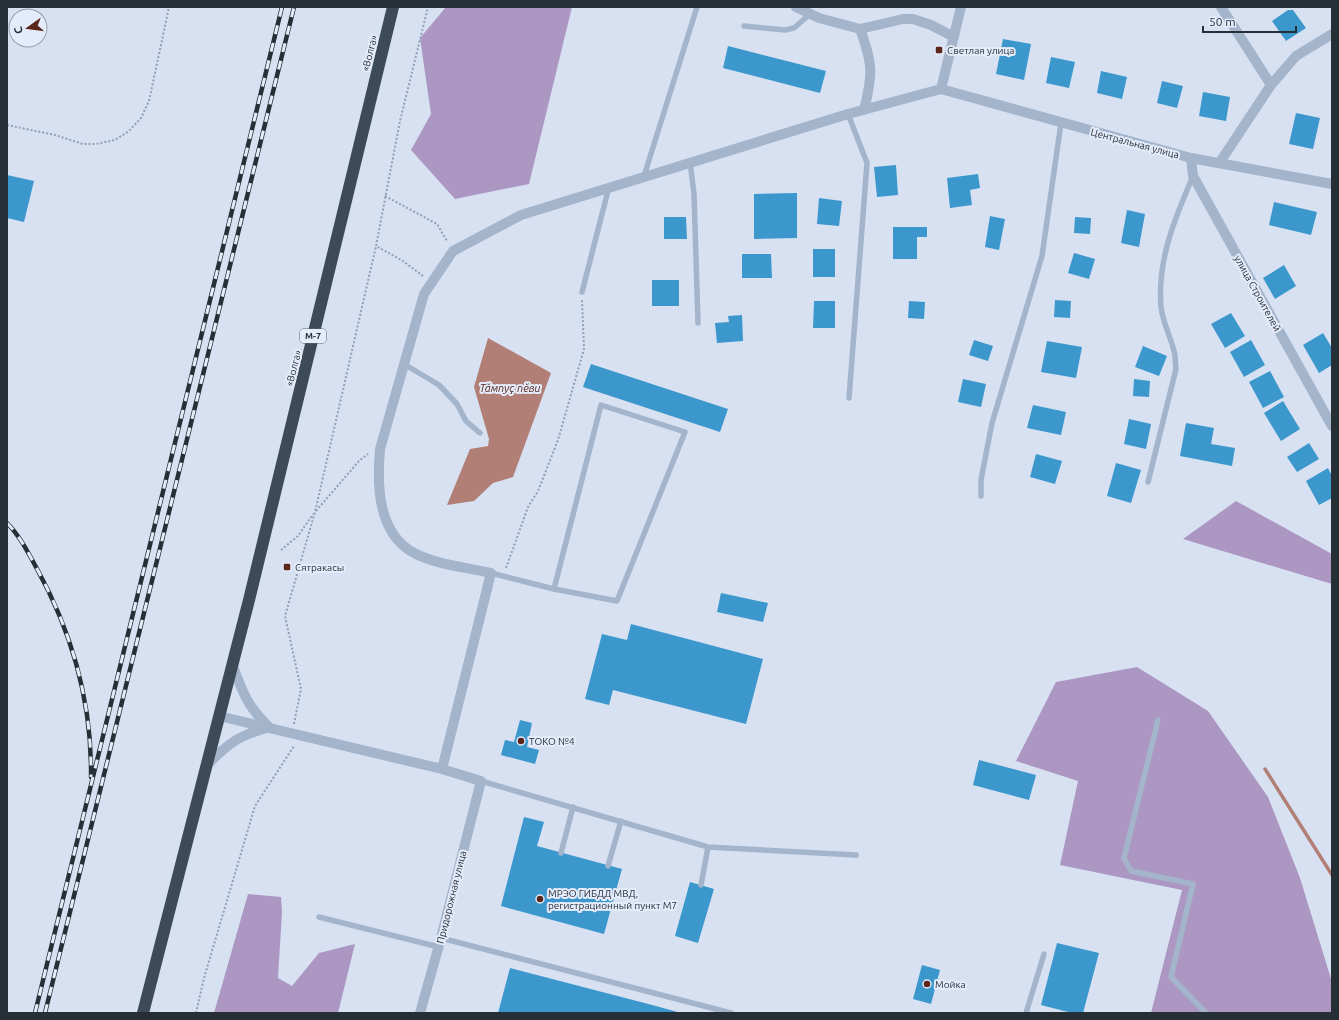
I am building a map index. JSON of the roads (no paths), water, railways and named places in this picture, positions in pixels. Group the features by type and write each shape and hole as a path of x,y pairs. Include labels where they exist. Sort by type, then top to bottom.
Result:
{"highway":[{"name":"«Волга»","path":"143,1013 207,765 393,7"}],"street":[{"path":"796,7 810,14 860,29 903,19 913,19 931,25 954,37"},
{"path":"442,769 491,573 433,560 413,552 395,536 385,518 380,498 378,474 380,449 424,294 453,251 521,215 848,114 941,89 961,7"},
{"path":"1221,7 1271,85"},
{"path":"860,29 871,60 871,83 864,110"},
{"path":"1220,162 1271,85 1296,56 1332,34"},
{"name":"Центральная улица","path":"941,89 1191,158 1220,162 1332,184"},
{"name":"улица Строителей","path":"1191,158 1193,176 1332,426"},
{"path":"232,664 243,693 254,712 269,727"},
{"path":"219,716 442,769 481,781"},
{"path":"207,765 225,747 246,734 269,727"},
{"name":"Придорожная улица","path":"420,1013 440,942 481,781"}],"lane":[{"path":"644,176 697,7"},
{"path":"744,26 786,30 794,28 810,14"},
{"path":"848,114 867,163 849,398"},
{"path":"981,496 980,480 992,423 1042,256 1060,123"},
{"path":"690,162 694,194 698,323"},
{"path":"1148,482 1176,369 1174,351 1163,319 1161,306 1161,271 1172,227 1193,176"},
{"path":"582,292 609,187"},
{"path":"404,364 439,385 457,404 466,421 480,433"},
{"path":"491,573 554,589 617,601 685,432 602,405 554,589"},
{"path":"1158,720 1124,858 1131,871 1193,884 1171,977 1206,1013"},
{"path":"481,781 708,847 856,855"},
{"path":"561,853 573,807"},
{"path":"608,866 622,821"},
{"path":"701,885 708,847"},
{"path":"319,917 440,942 731,1013"},
{"path":"1026,1013 1044,954"}],"water":[{"name":"Тӑмпуҫ пӗви","path":"488,338 551,373 513,477 493,483 474,501 447,505 470,449 488,446 489,439 474,387"}],"waterway":[{"path":"1265,769 1332,875"}],"railway":[{"path":"35,1013 282,7"},
{"path":"45,1013 294,7"},
{"path":"7,523 19,538 36,567 49,592 69,642 84,695 88,722 91,777"}],"place":[{"name":"Светлая улица","path":"939,50"},
{"name":"Сятракасы","path":"287,567"},
{"name":"ТОКО №4","path":"521,741"},
{"name":"МРЭО ГИБДД МВД, регистрационный пункт М7","path":"540,899"},
{"name":"Мойка","path":"927,984"}]}
